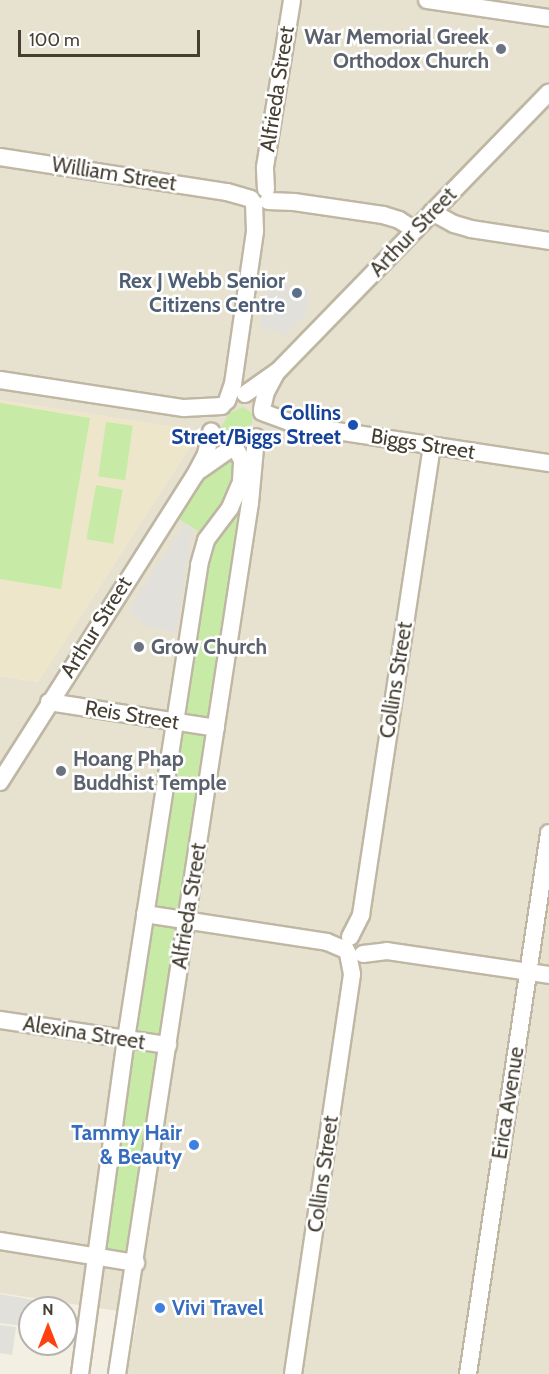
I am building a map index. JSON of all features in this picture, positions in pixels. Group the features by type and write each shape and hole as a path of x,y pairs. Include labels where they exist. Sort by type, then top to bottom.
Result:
{"street":[{"path":"427,0 549,18"},
{"name":"Alfrieda Street","path":"225,403 235,368 290,4"},
{"name":"Arthur Street","path":"244,394 277,372 549,92"},
{"name":"William Street","path":"0,157 383,215 399,220 415,230"},
{"path":"432,212 454,225 549,241"},
{"name":"Alfrieda Street","path":"235,368 244,394"},
{"name":"Arthur Street","path":"262,410 266,392 277,372"},
{"path":"0,380 184,408 225,403 244,394 262,410 258,434 248,445 232,450 218,444 202,419 184,408"},
{"path":"211,430 214,416 225,403"},
{"name":"Biggs Street","path":"262,410 297,425 549,463"},
{"name":"Biggs Street","path":"258,434 297,425"},
{"name":"Arthur Street","path":"0,782 195,475 206,454 211,430"},
{"name":"Alfrieda Street","path":"117,1374 188,921 258,434"},
{"name":"Collins Street","path":"293,1374 432,446"},
{"name":"Alfrieda Street","path":"80,1374 126,1039 202,549 210,533 230,508 241,482 243,459 232,450"},
{"name":"Arthur Street","path":"195,475 232,450"},
{"name":"Reis Street","path":"49,702 216,728"},
{"name":"Erica Avenue","path":"468,1374 549,833"},
{"path":"145,914 549,975"},
{"name":"Alexina Street","path":"0,1020 168,1045"},
{"path":"0,1241 136,1263"}],"shaded area":[{"path":"0,0 549,0 549,1374 127,1374 138,1314 78,1305 78,1296 20,1296 0,1293 0,676 38,682 200,431 0,400"},
{"path":"267,282 309,289 306,314 283,336 278,331 260,328"},
{"path":"0,400 200,431 38,682 0,676"},
{"path":"185,523 192,527 176,633 144,625 129,609"},
{"path":"0,1294 18,1297 18,1325 0,1323"},
{"path":"0,1325 16,1327 12,1355 0,1353"}],"green space":[{"path":"0,403 90,418 61,589 0,579"},
{"path":"243,407 252,413 252,423 242,437 231,441 222,434 222,426 229,413"},
{"path":"106,422 133,426 125,480 98,476"},
{"path":"227,458 236,458 238,482 204,535 179,519 188,504 192,490 207,473"},
{"path":"249,462 210,721 182,715 207,548"},
{"path":"96,485 123,490 113,544 86,539"},
{"path":"180,730 208,731 183,912 154,906"},
{"path":"157,921 179,924 164,1036 134,1034 150,926"},
{"path":"133,1047 160,1050 131,1254 109,1255 101,1242"}],"place":[{"name":"War Memorial Greek Orthodox Church","path":"501,49"},
{"name":"Rex J Webb Senior Citizens Centre","path":"297,293"},
{"name":"Collins Street/Biggs Street","path":"353,425"},
{"name":"Grow Church","path":"139,647"},
{"name":"Hoang Phap Buddhist Temple","path":"61,771"},
{"name":"Tammy Hair & Beauty","path":"194,1145"},
{"name":"Vivi Travel","path":"160,1308"}]}
